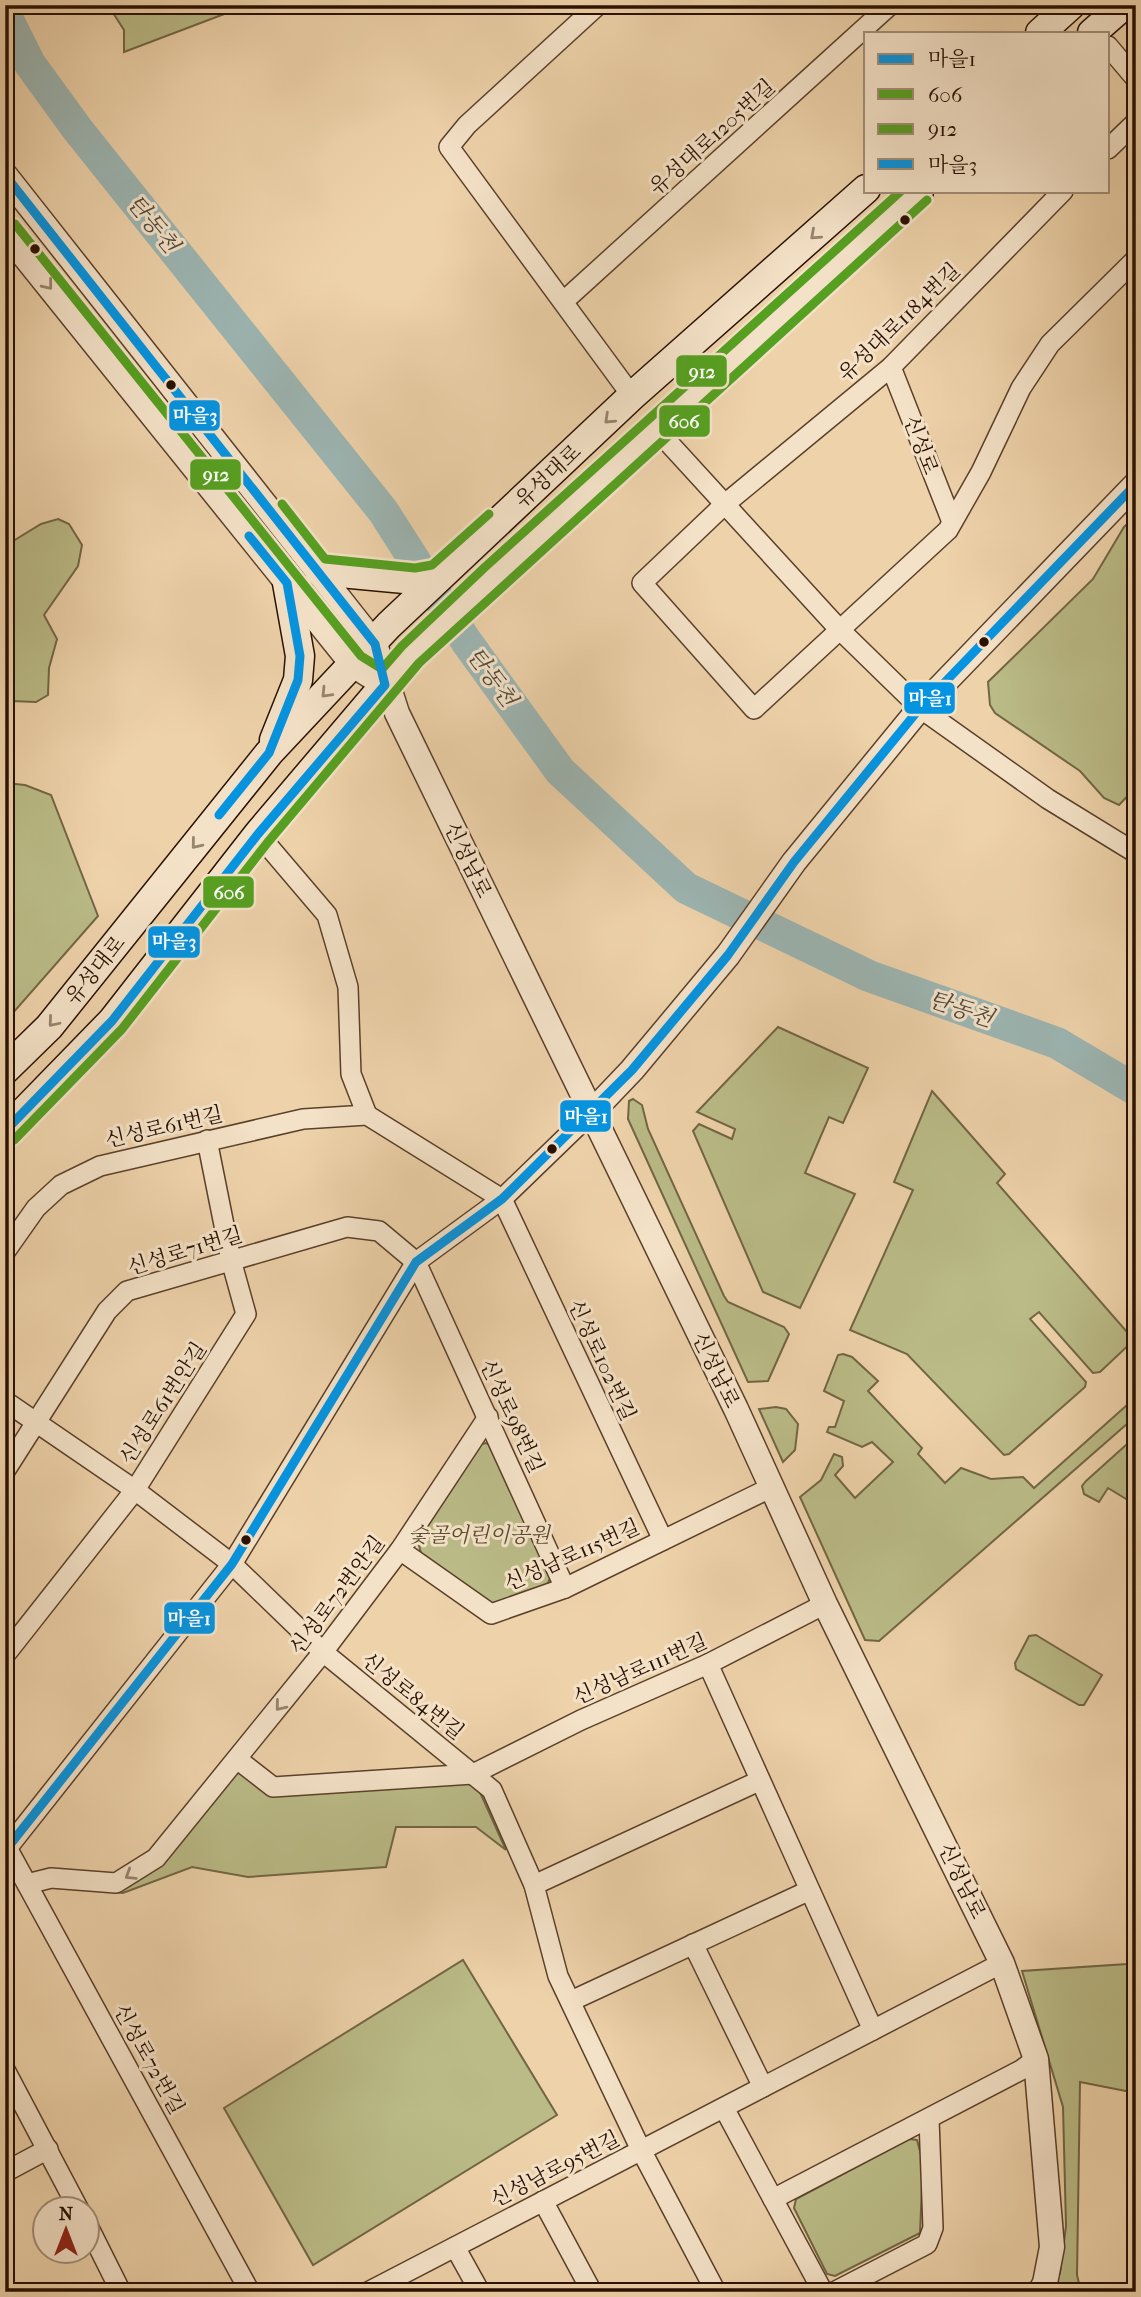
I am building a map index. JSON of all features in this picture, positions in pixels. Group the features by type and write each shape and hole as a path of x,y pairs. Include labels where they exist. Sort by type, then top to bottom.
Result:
{"main road":[{"path":"1041,32 1072,5"},
{"path":"1101,32 1124,5"},
{"name":"유성대로","path":"5,1070 49,1027 269,752 437,577 632,397 864,191"},
{"name":"유성대로","path":"5,1131 112,1021 258,834 410,655 918,192"},
{"path":"319,571 415,580 437,577"},
{"path":"269,752 298,680 300,656 287,583"}],"street":[{"path":"598,5 467,125 449,147 632,397"},
{"name":"유성대로1205번길","path":"564,301 890,5"},
{"path":"1072,5 1095,32"},
{"path":"1110,50 1136,79"},
{"path":"1110,147 1136,122"},
{"path":"5,175 319,571 382,634"},
{"name":"유성대로1184번길","path":"1062,192 891,367 725,503 642,583 754,709 948,530 981,472 1021,388 1050,344 1136,259"},
{"path":"5,232 353,665 385,685"},
{"name":"신성로","path":"891,367 952,522"},
{"path":"656,429 839,629 920,708 1048,799 1136,853"},
{"path":"6,1847 232,1564 416,1262 502,1199 632,1070 728,955 794,862 920,708 1136,484"},
{"name":"신성남로","path":"382,634 385,685 736,1409 825,1604 1002,1963 1036,2059 1052,2247 1045,2283 1040,2292"},
{"path":"258,834 327,915 348,987 351,1074 368,1115 502,1199"},
{"name":"신성로61번길","path":"5,1252 36,1208 61,1185 100,1166 303,1119 368,1115"},
{"name":"신성로61번안길","path":"5,1655 135,1490 246,1314 231,1260 207,1140"},
{"name":"신성로102번길","path":"502,1199 663,1540"},
{"name":"신성로71번길","path":"5,1471 107,1311 127,1291 347,1227 379,1231 416,1262"},
{"name":"신성로98번길","path":"416,1262 565,1588"},
{"name":"신성로84번길","path":"5,1401 135,1490 232,1564 323,1653 492,1790 534,1885 550,1957 641,2150 716,2292"},
{"name":"신성로72번안길","path":"27,1884 51,1878 116,1883 156,1858 323,1653 400,1550 488,1417"},
{"name":"신성남로115번길","path":"400,1550 491,1614 565,1588 770,1488"},
{"name":"신성남로111번길","path":"473,1774 581,1720 708,1664 825,1604"},
{"path":"708,1664 808,1891 873,2030"},
{"path":"237,1759 273,1787 473,1774"},
{"path":"534,1885 759,1781"},
{"name":"신성로72번길","path":"6,1847 250,2292"},
{"path":"571,2001 808,1891"},
{"path":"693,1944 762,2087"},
{"name":"신성남로95번길","path":"369,2292 1002,1963"},
{"path":"773,2199 929,2119 1021,2070 1036,2059"},
{"path":"5,2070 72,2196"},
{"path":"723,2108 823,2292"},
{"path":"834,2292 926,2244 933,2228 929,2119"},
{"path":"5,2172 48,2149"},
{"path":"543,2201 592,2292"},
{"path":"455,2247 480,2292"},
{"path":"102,2254 121,2292"}],"green space":[{"path":"108,5 248,5 124,52 124,30"},
{"path":"1136,516 1136,787 1119,805 1104,798 1080,771 995,713 990,705 988,682 1093,579 1124,527"},
{"path":"58,519 69,524 82,545 78,566 44,615 57,639 49,668 48,695 36,702 11,701 5,708 5,546 41,524"},
{"path":"5,783 25,785 51,795 98,916 5,1022"},
{"path":"778,1027 868,1068 843,1123 829,1117 805,1173 855,1194 800,1308 763,1292 693,1131 699,1124 732,1139 735,1129 697,1112"},
{"path":"932,1091 1005,1174 997,1183 1134,1340 1100,1372 1093,1373 1039,1312 1030,1319 1086,1382 1085,1387 1009,1454 1004,1455 907,1354 850,1330 913,1190 894,1182"},
{"path":"633,1099 642,1105 648,1129 724,1296 728,1302 784,1327 789,1334 768,1381 748,1382 628,1119 629,1101"},
{"path":"838,1355 852,1357 878,1381 868,1391 922,1448 918,1454 945,1483 961,1468 991,1479 1023,1477 1034,1488 1136,1397 1136,1416 879,1641 865,1640 800,1497 821,1480 834,1454 842,1457 843,1466 835,1475 855,1498 893,1462 872,1442 862,1447 827,1432 829,1427 835,1427 844,1401 824,1391"},
{"path":"759,1409 786,1409 798,1424 795,1450 783,1462"},
{"path":"1136,1436 1136,1505 1108,1488 1099,1502 1084,1494 1082,1486 1086,1481"},
{"name":"숯골어린이공원","path":"486,1443 494,1447 552,1574 546,1587 492,1606 422,1557 417,1538 478,1445"},
{"path":"1036,1635 1102,1675 1084,1705 1079,1705 1016,1669 1015,1663 1029,1636"},
{"path":"245,1772 273,1793 470,1782 479,1790 506,1850 476,1827 396,1827 386,1867 248,1877 192,1867 123,1893 76,1888 120,1886 233,1774"},
{"path":"1136,1927 1136,2093 1080,2082 1077,2275 1081,2292 1050,2292 1060,2273 1066,2226 1063,2107 1022,1971 1127,1964"},
{"path":"463,1960 557,2115 313,2265 224,2108"},
{"path":"909,2139 917,2140 923,2162 920,2233 835,2276 827,2274 794,2208 796,2199"}],"waterway":[{"name":"탄동천","path":"5,14 30,64 78,130 383,511 466,641 560,771 686,888 869,976 1057,1043 1136,1090"}],"transit line":[{"name":"마을3","path":"5,175 375,644 385,685 258,834 112,1021 5,1131"},
{"name":"912","path":"15,224 361,656 382,669 402,646 484,568 900,192"},
{"name":"606","path":"14,1140 122,1029 268,842 419,663 927,200"},
{"name":"마을1","path":"5,1851 232,1564 416,1262 502,1199 632,1070 728,955 794,862 920,708 1136,484"},
{"name":"912","path":"282,504 325,559 415,568 432,565 489,514"},
{"name":"마을3","path":"219,815 269,753 298,680 300,656 287,583 249,536"}]}
